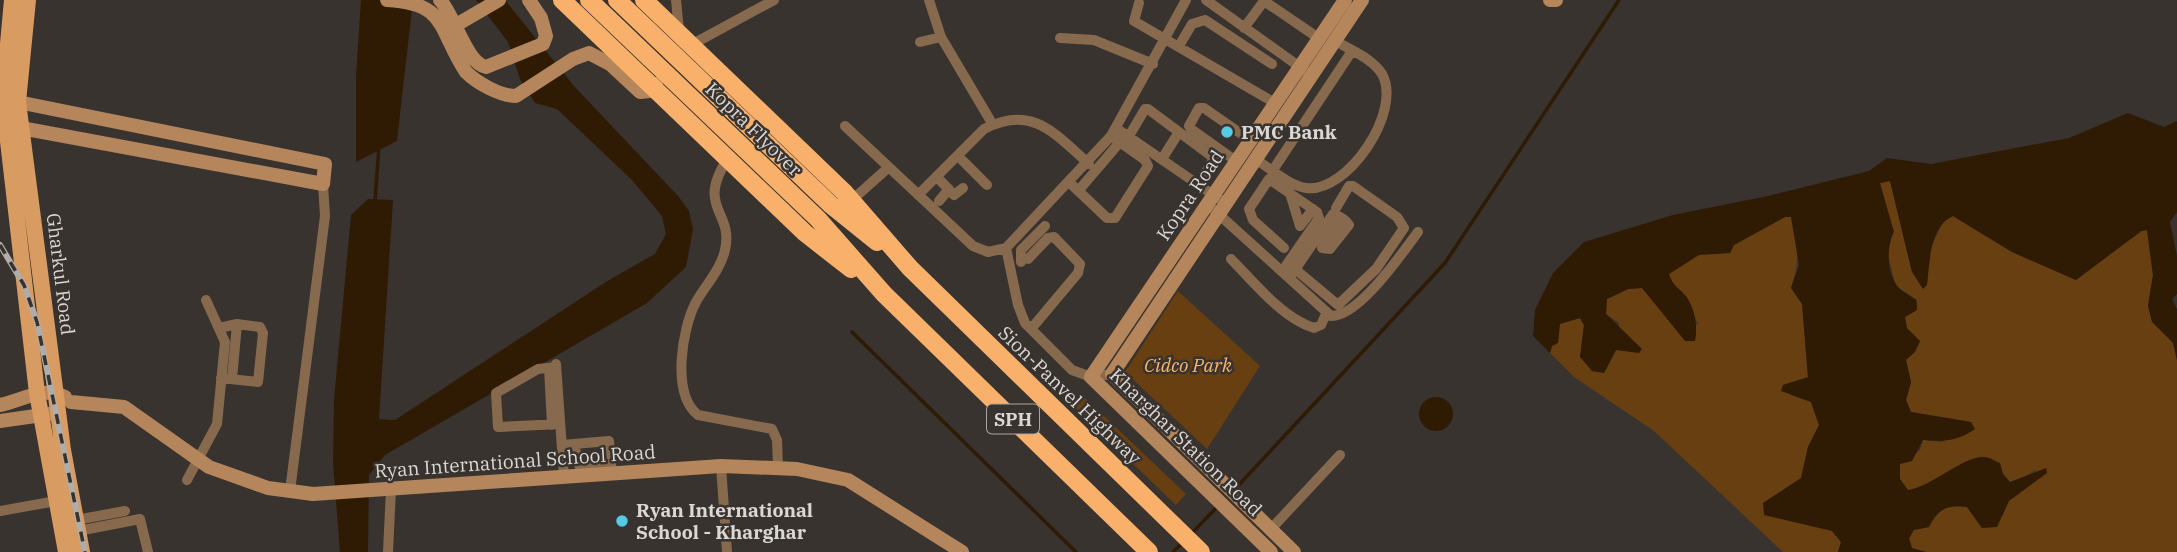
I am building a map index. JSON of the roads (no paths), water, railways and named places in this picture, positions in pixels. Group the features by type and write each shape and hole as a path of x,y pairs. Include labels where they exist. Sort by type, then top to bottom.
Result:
{"highway":[{"path":"562,0 655,86 805,233 884,294"},
{"name":"Kopra Flyover","path":"589,0 818,219 884,294"},
{"name":"Kopra Flyover","path":"617,0 831,205 910,268"},
{"path":"644,0 685,44 852,201 910,268"},
{"name":"Sion-Panvel Highway","path":"910,268 1201,552"},
{"name":"SPH","path":"884,294 1145,548"}],"main road":[{"name":"Gharkul Road","path":"12,0 7,100 9,125 37,393 66,552"},
{"name":"Gharkul Road","path":"7,100 28,0"},
{"name":"Gharkul Road","path":"9,125 56,392 65,407 82,552"}],"street":[{"path":"387,0 414,1 433,13 460,63 474,79 506,95 516,96 560,67 589,53 610,64 640,92 646,93 655,86"},
{"path":"440,0 461,22 476,63 486,67 543,44 546,36 541,18 528,0"},
{"path":"461,22 499,0"},
{"path":"676,0 685,44 774,0"},
{"path":"929,0 941,37 993,125"},
{"path":"1074,187 1089,164 1119,136 1186,0"},
{"path":"1206,0 1306,71"},
{"name":"Kopra Road","path":"1090,377 1216,204 1255,159 1327,39 1345,0"},
{"name":"Kopra Road","path":"1327,39 1362,0"},
{"path":"1244,28 1264,1 1374,64 1384,80 1388,103 1381,125 1348,170 1328,183 1303,188 1255,159"},
{"path":"1139,3 1134,21 1275,103"},
{"path":"1179,46 1192,24 1205,20 1272,64"},
{"path":"920,42 941,37"},
{"path":"1060,38 1094,40 1153,64"},
{"path":"1273,170 1352,51"},
{"name":"Kopra Road","path":"1112,374 1216,204 1236,161 1275,103 1306,71"},
{"path":"7,100 325,164 325,216 290,491"},
{"path":"1236,161 1191,129 1189,126 1199,108 1204,107 1250,140"},
{"path":"845,126 973,246 988,252 1006,248 1074,187 1146,108 1214,158 1199,184"},
{"path":"918,195 984,129 993,125 1028,120 1044,124 1089,164"},
{"path":"9,125 323,184"},
{"path":"1162,159 1179,132"},
{"path":"183,158 186,136"},
{"path":"1119,136 1162,159 1199,184 1216,204 1289,272 1326,314 1343,314 1370,291 1418,232"},
{"path":"1074,187 1110,220 1115,218 1148,166 1119,136"},
{"path":"958,156 987,185"},
{"path":"728,159 716,177 712,192 726,246 721,262 694,306 681,365 684,394 690,409 698,415 772,429 777,440 778,467"},
{"path":"852,201 889,167"},
{"path":"937,177 954,195 963,188"},
{"path":"1284,248 1253,220 1249,209 1269,179 1318,215 1318,222 1289,272"},
{"path":"1349,186 1353,186 1397,217 1404,228 1376,270 1338,305 1289,272 1331,215 1338,213 1349,186"},
{"path":"939,201 949,189"},
{"path":"1290,193 1300,226 1313,209"},
{"path":"1031,329 1078,273 1080,264 1055,237 1048,238 1025,260 1021,250 1048,229 1037,218"},
{"path":"1006,248 1018,305 1031,329 1072,370 1090,377"},
{"path":"1231,259 1269,297 1306,325 1314,328 1321,325 1326,314"},
{"path":"206,300 225,342 227,378"},
{"path":"219,328 237,324 263,329 259,379 255,382 227,378"},
{"path":"187,480 217,424 237,324"},
{"path":"556,424 499,429 496,395 534,371 554,366 556,424 562,445 564,477"},
{"name":"Kharghar Station Road","path":"1090,377 1112,374 1210,483"},
{"name":"Kharghar Station Road","path":"1090,377 1242,513 1272,552"},
{"path":"0,405 37,393 56,392"},
{"name":"Ryan International School Road","path":"0,421 65,407 124,407 209,467 268,488 313,494 564,477 611,468 778,467 822,472 848,480 962,552"},
{"path":"562,445 609,441 611,468 579,465 574,444"},
{"path":"1271,529 1340,455"},
{"path":"721,466 727,552"},
{"path":"388,552 391,489"},
{"path":"0,511 57,501"},
{"path":"77,526 125,511"},
{"name":"Kharghar Station Road","path":"1242,513 1271,529 1294,552"},
{"path":"77,526 140,519 148,552"}],"waterway":[{"path":"1236,488 1445,263 1619,0"},
{"path":"375,201 379,146"},
{"path":"852,332 1076,552"},
{"path":"1192,533 1218,506"},
{"path":"1173,552 1184,541"}],"railway":[{"path":"0,245 24,285 37,322 85,552"}],"place":[{"name":"PMC Bank","path":"1227,132"},
{"name":"Ryan International School - Kharghar","path":"622,521"}],"park label":[{"name":"Cidco Park","path":"1188,365"}]}
